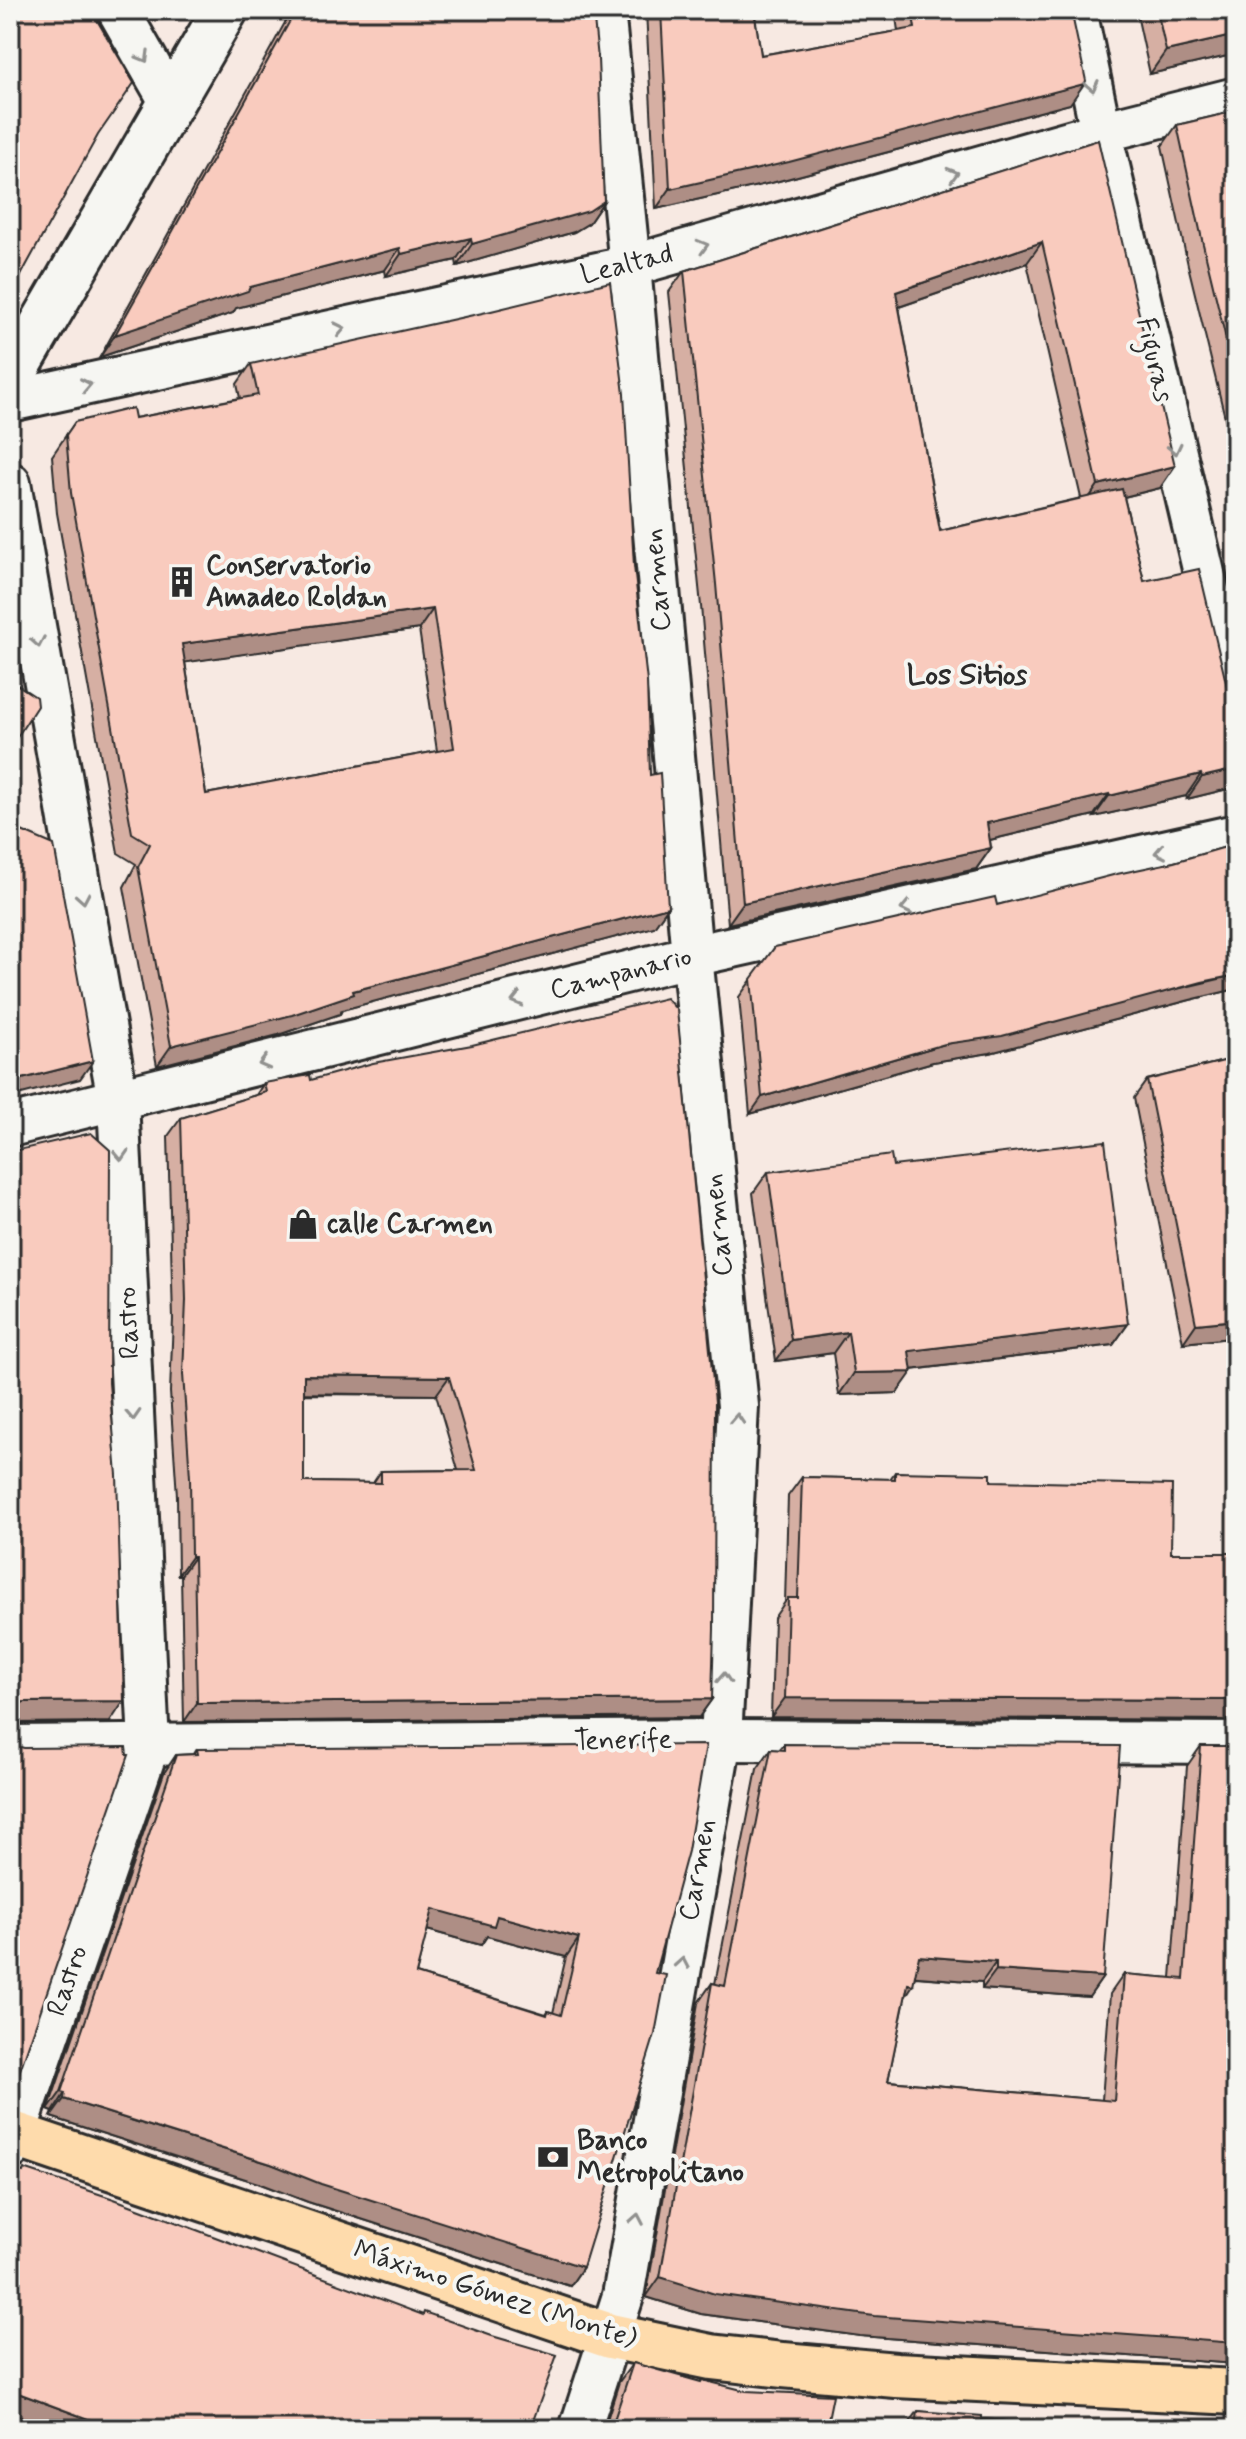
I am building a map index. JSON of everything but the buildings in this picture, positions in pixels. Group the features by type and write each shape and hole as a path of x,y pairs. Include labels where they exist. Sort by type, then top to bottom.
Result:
{"main road":[{"path":"10,380 225,10"},
{"name":"Máximo Gómez (Monte)","path":"12,2139 610,2336 711,2357 896,2375 1236,2392"}],"street":[{"path":"118,10 171,103"},
{"name":"Carmen","path":"580,2429 623,2296 721,1740 738,1406 692,956 604,10"},
{"name":"Figuras","path":"1076,10 1101,132 1236,710"},
{"name":"Lealtad","path":"10,401 630,266 1101,132 1236,98"},
{"name":"Rastro","path":"10,483 118,1100 149,1745 12,2139"},
{"name":"Campanario","path":"10,1126 692,956 1236,835"},
{"name":"Tenerife","path":"10,1746 721,1740 1236,1743"}],"place":[{"name":"Conservatorio Amadeo Roldan","path":"182,582"},
{"name":"calle Carmen","path":"303,1224"},
{"name":"Banco Metropolitano","path":"553,2157"}],"district":[{"name":"Los Sitios","path":"967,675"}]}
